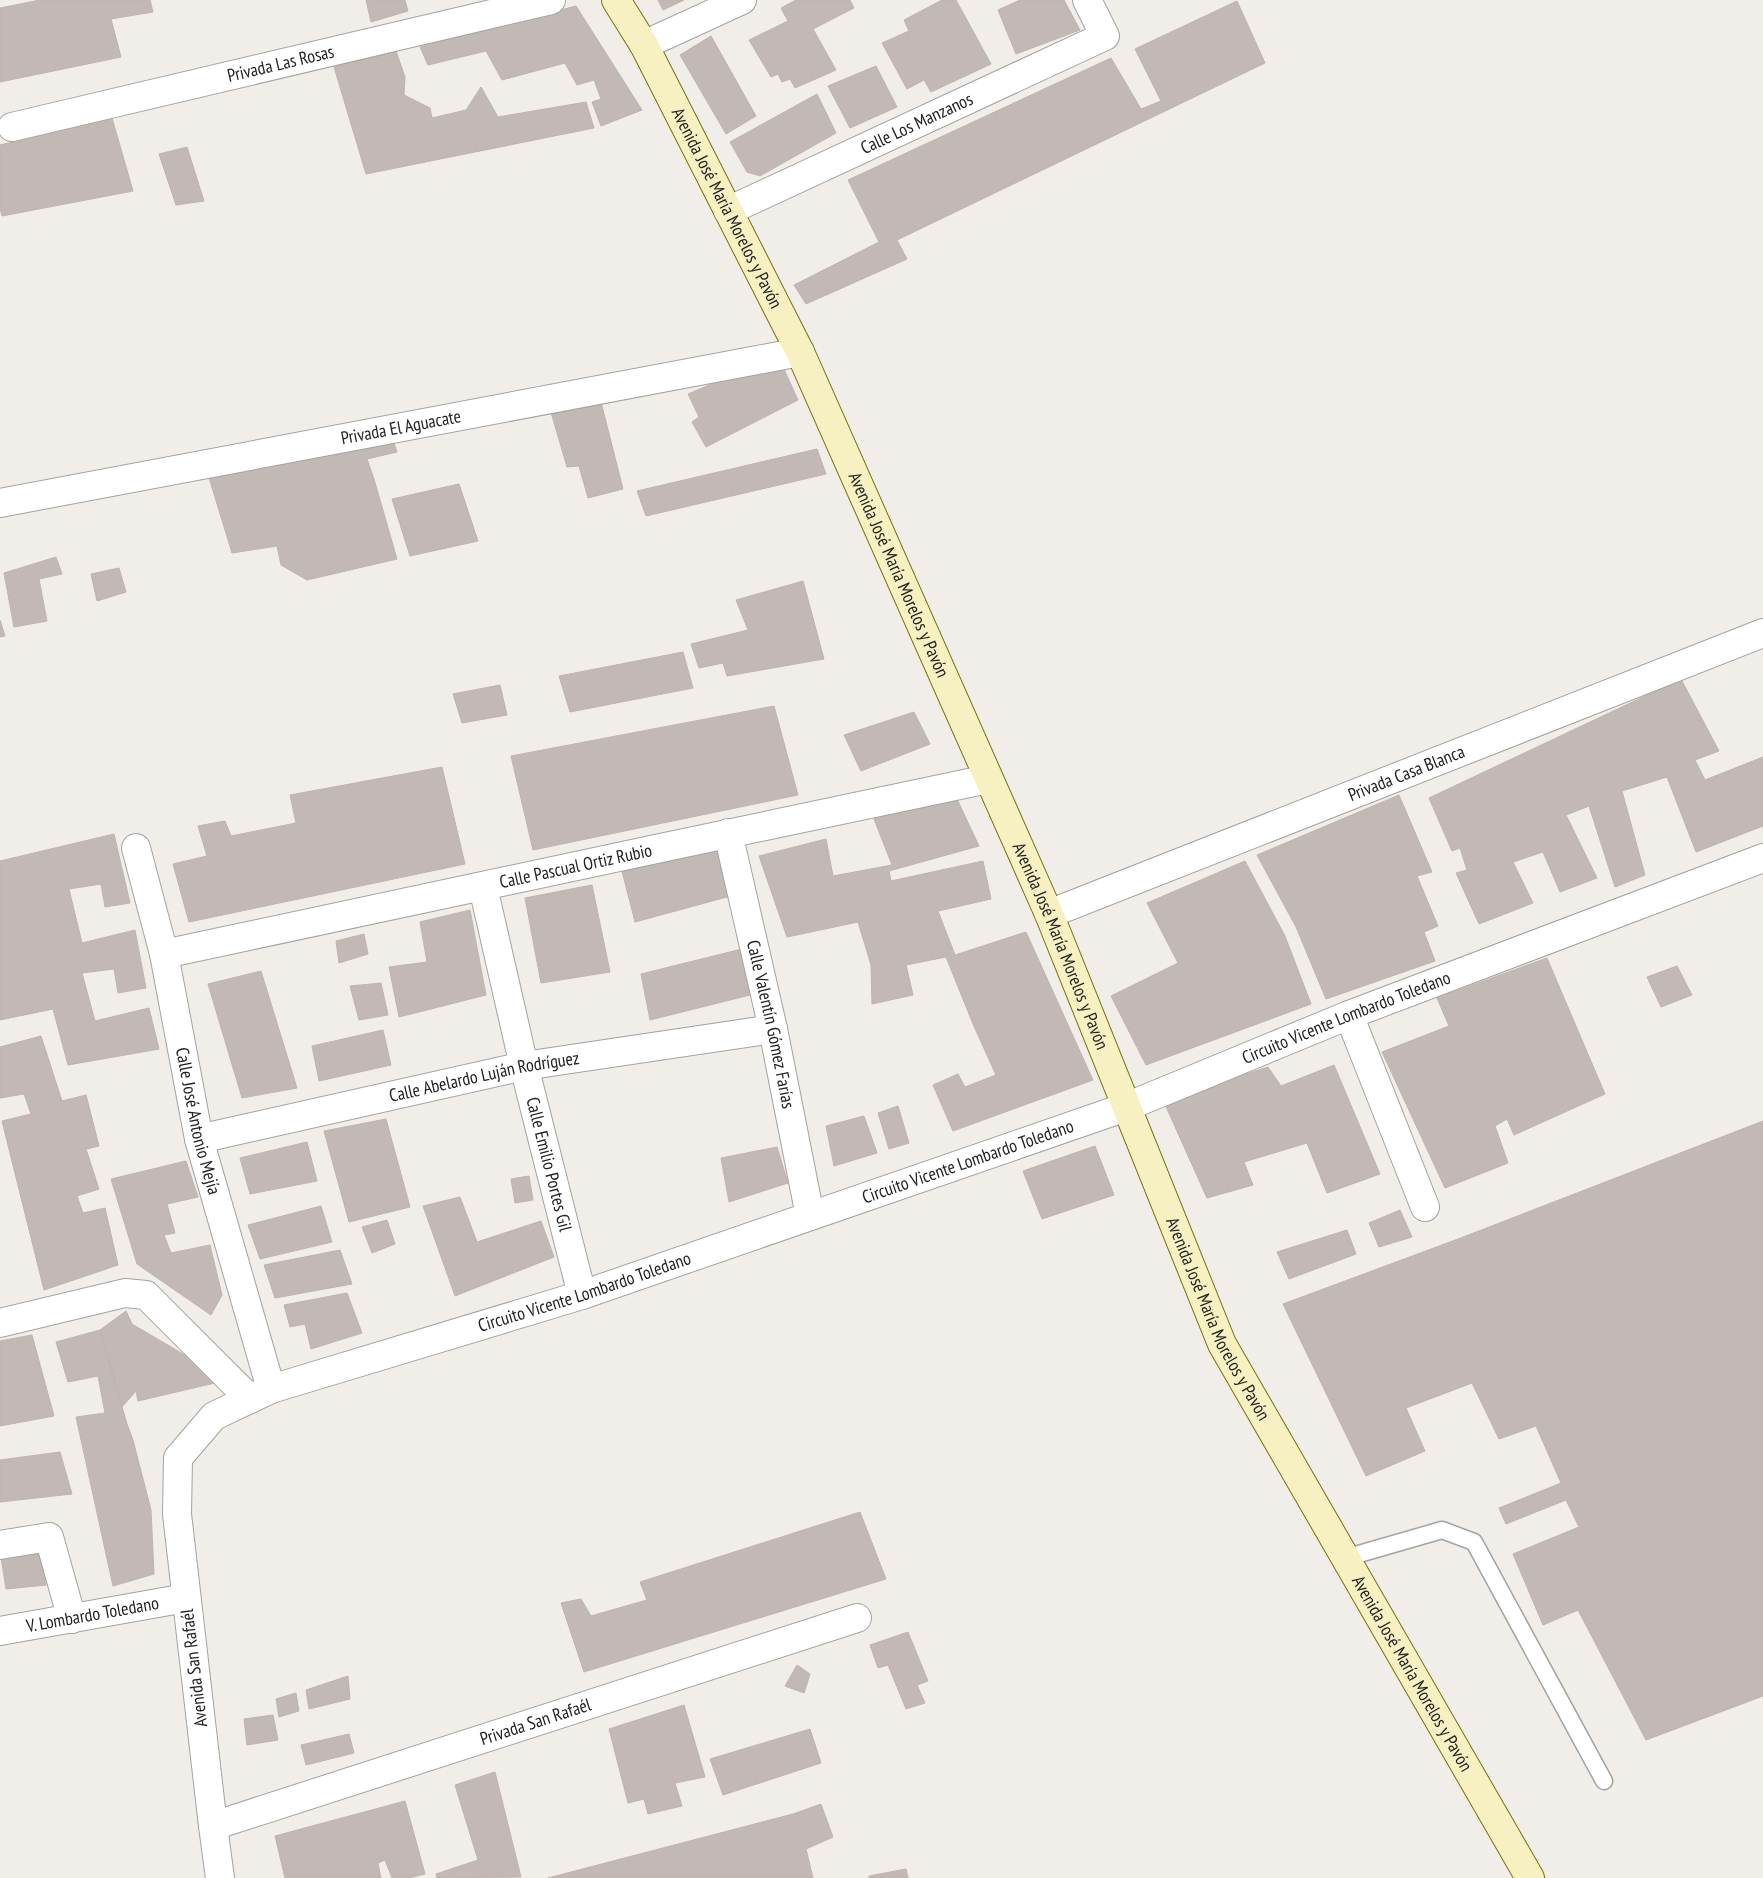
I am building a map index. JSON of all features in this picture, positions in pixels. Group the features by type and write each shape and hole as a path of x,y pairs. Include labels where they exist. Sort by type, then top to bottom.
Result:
{"main road":[{"name":"Avenida José María Morelos y Pavón","path":"616,0 644,45 800,352 1049,914 1222,1344 1530,1878"}],"street":[{"name":"Privada Las Rosas","path":"12,128 551,0"},
{"path":"644,45 742,0"},
{"name":"Calle Los Manzanos","path":"728,211 1105,36 1087,0"},
{"name":"Privada El Aguacate","path":"0,503 800,352"},
{"name":"Privada Casa Blanca","path":"1049,914 1763,633"},
{"name":"Calle Pascual Ortiz Rubio","path":"164,954 988,779"},
{"name":"Calle Valentín Gómez Farías","path":"728,833 772,1029 810,1216"},
{"name":"Calle José Antonio Mejía","path":"136,848 164,954 199,1139 260,1394"},
{"name":"Circuito Vicente Lombardo Toledano","path":"178,1458 214,1416 260,1394 582,1295 1126,1107 1349,1015 1763,858"},
{"name":"Calle Emilio Portes Gil","path":"483,887 524,1066 582,1295"},
{"path":"1349,1015 1426,1207"},
{"name":"Calle Abelardo Luján Rodríguez","path":"199,1139 524,1066 772,1029"},
{"path":"2,1315 125,1293 146,1295 260,1394"},
{"name":"Avenida San Rafaél","path":"178,1458 177,1514 220,1878"},
{"path":"0,1545 49,1537 72,1619"},
{"name":"V. Lombardo Toledano","path":"0,1631 186,1598"},
{"name":"Privada San Rafaél","path":"213,1826 857,1618"}],"lane":[{"path":"1345,1558 1442,1530 1474,1542 1604,1781"}],"building":[{"path":"40,0 150,0 153,12 111,19 121,57 0,82 0,8"},
{"path":"366,0 405,0 408,11 371,22"},
{"path":"658,0 684,0 663,10"},
{"path":"796,0 850,0 854,8 813,29 836,70 795,88 790,79 782,82 778,74 771,77 749,40 788,21 781,8"},
{"path":"942,0 956,0 991,64 931,92 924,80 907,89 882,43 909,31 904,20"},
{"path":"1020,0 1064,0 1080,30 1016,54 998,10"},
{"path":"1237,1 1265,63 897,240 907,259 806,304 794,285 879,242 848,180 1111,58 1141,109 1161,101 1135,49"},
{"path":"576,6 642,110 601,126 592,102 601,99 594,80 577,85 565,63 502,80 486,51 428,65 420,47"},
{"path":"711,36 756,116 726,134 680,55"},
{"path":"396,51 405,77 404,95 430,108 432,118 466,110 481,87 498,117 586,102 594,128 366,174 334,67"},
{"path":"876,66 897,107 850,128 828,86"},
{"path":"817,94 836,133 760,176 747,172 730,142"},
{"path":"112,118 133,191 2,216 0,208 0,145"},
{"path":"187,147 204,201 176,205 159,154"},
{"path":"778,356 798,400 706,447 692,422 699,417 688,394"},
{"path":"600,398 623,489 588,498 579,466 567,467 550,409"},
{"path":"390,432 397,452 367,459 397,559 307,580 281,565 277,546 232,553 207,471"},
{"path":"817,449 826,474 646,516 637,491"},
{"path":"459,484 478,541 410,556 392,499"},
{"path":"56,557 62,574 39,579 47,621 14,627 4,573"},
{"path":"119,568 126,592 97,601 91,574"},
{"path":"803,581 824,659 727,676 723,663 699,668 691,644 748,630 736,600"},
{"path":"0,620 5,636 0,637"},
{"path":"683,652 693,688 570,712 559,676"},
{"path":"1681,679 1719,751 1695,760 1705,780 1763,757 1763,826 1696,852 1667,777 1622,791 1645,875 1615,887 1589,806 1566,815 1597,878 1560,892 1543,852 1513,862 1533,903 1479,924 1456,873 1467,870 1460,848 1452,851 1429,798"},
{"path":"500,685 507,715 462,723 453,694"},
{"path":"774,706 798,795 533,850 511,756"},
{"path":"914,712 930,744 861,771 844,735"},
{"path":"442,767 465,864 189,922 173,864 207,856 198,826 225,821 231,836 296,823 290,795"},
{"path":"1399,795 1432,872 1417,876 1438,926 1424,932 1435,961 1326,999 1296,927 1257,855"},
{"path":"957,799 979,846 889,871 891,881 983,861 991,899 938,911 955,955 1026,932 1093,1080 953,1131 933,1085 958,1074 965,1087 996,1075 946,957 906,965 913,995 872,1004 871,965 858,922 787,937 759,856 826,839 833,876 892,865 874,819"},
{"path":"114,834 130,903 105,907 101,884 69,889 82,943 135,930 146,988 118,993 114,969 82,973 95,1021 149,1008 159,1049 68,1065 53,1009 0,1020 0,861"},
{"path":"724,843 738,894 635,922 622,871"},
{"path":"1245,861 1285,936 1311,1004 1146,1065 1111,996 1178,963 1147,903"},
{"path":"592,885 610,972 541,983 525,898"},
{"path":"470,910 486,995 399,1017 389,967 427,962 420,922"},
{"path":"364,934 368,954 339,963 336,941"},
{"path":"750,947 758,993 650,1020 641,974"},
{"path":"1547,958 1605,1094 1514,1135 1507,1119 1495,1126 1508,1163 1445,1188 1382,1052 1449,1026 1437,998"},
{"path":"1677,966 1692,995 1661,1007 1647,977"},
{"path":"261,971 297,1088 242,1098 208,984"},
{"path":"381,983 388,1015 359,1020 350,986"},
{"path":"383,1030 391,1065 319,1081 312,1046"},
{"path":"41,1036 62,1101 86,1095 99,1146 86,1149 99,1189 77,1196 83,1213 105,1208 118,1265 44,1290 2,1121 31,1114 24,1094 0,1098 0,1047"},
{"path":"1334,1065 1380,1174 1327,1193 1307,1143 1244,1162 1253,1185 1207,1198 1163,1100 1268,1067 1281,1086"},
{"path":"898,1106 909,1143 889,1149 878,1113"},
{"path":"864,1116 877,1153 834,1166 826,1126"},
{"path":"386,1119 410,1207 349,1222 324,1131"},
{"path":"1763,1121 1763,1696 1646,1740 1578,1610 1543,1625 1513,1554 1579,1527 1566,1500 1506,1524 1499,1508 1561,1483 1536,1426 1499,1439 1472,1383 1406,1408 1425,1451 1366,1476 1283,1304 1458,1239"},
{"path":"307,1142 317,1181 250,1194 240,1158"},
{"path":"1095,1146 1114,1195 1042,1219 1023,1171"},
{"path":"777,1147 788,1183 729,1202 721,1158"},
{"path":"186,1161 198,1197 167,1204 175,1233 164,1235 171,1253 210,1245 222,1295 211,1315 137,1264 111,1179"},
{"path":"529,1176 533,1200 515,1203 511,1179"},
{"path":"460,1197 477,1242 541,1221 554,1257 455,1296 423,1206"},
{"path":"321,1206 332,1242 260,1259 248,1225"},
{"path":"1400,1210 1412,1237 1379,1247 1369,1223"},
{"path":"387,1220 395,1244 372,1253 362,1227"},
{"path":"1347,1230 1356,1254 1289,1279 1277,1252"},
{"path":"340,1250 352,1284 275,1298 264,1265"},
{"path":"347,1293 362,1333 311,1349 305,1324 290,1327 284,1305"},
{"path":"126,1311 132,1324 217,1374 219,1382 138,1401 136,1391 122,1407 100,1330"},
{"path":"100,1330 133,1440 151,1510 154,1574 113,1586 76,1417 105,1413 98,1376 68,1382 56,1342"},
{"path":"32,1335 54,1416 0,1426 0,1341"},
{"path":"60,1452 72,1494 0,1502 0,1460"},
{"path":"860,1512 886,1579 584,1672 561,1603 581,1599 591,1616 647,1600 640,1582"},
{"path":"38,1552 46,1585 6,1589 1,1557"},
{"path":"908,1632 928,1681 917,1685 925,1703 906,1709 888,1665 878,1668 870,1645"},
{"path":"797,1665 810,1674 804,1693 785,1686"},
{"path":"348,1676 350,1699 309,1709 306,1690"},
{"path":"296,1693 299,1711 279,1717 276,1699"},
{"path":"684,1705 705,1777 675,1783 682,1806 648,1814 644,1799 628,1803 609,1729"},
{"path":"273,1715 278,1740 247,1745 244,1719"},
{"path":"810,1729 821,1763 723,1795 710,1759"},
{"path":"349,1734 354,1753 306,1765 301,1745"},
{"path":"495,1772 521,1877 437,1878 436,1874 478,1860 455,1785"},
{"path":"405,1801 425,1874 409,1878 392,1878 385,1860 378,1863 381,1878 285,1878 275,1836"},
{"path":"821,1804 833,1837 806,1849 813,1878 548,1878 793,1814"},
{"path":"906,1869 908,1878 869,1878 869,1876"}]}
